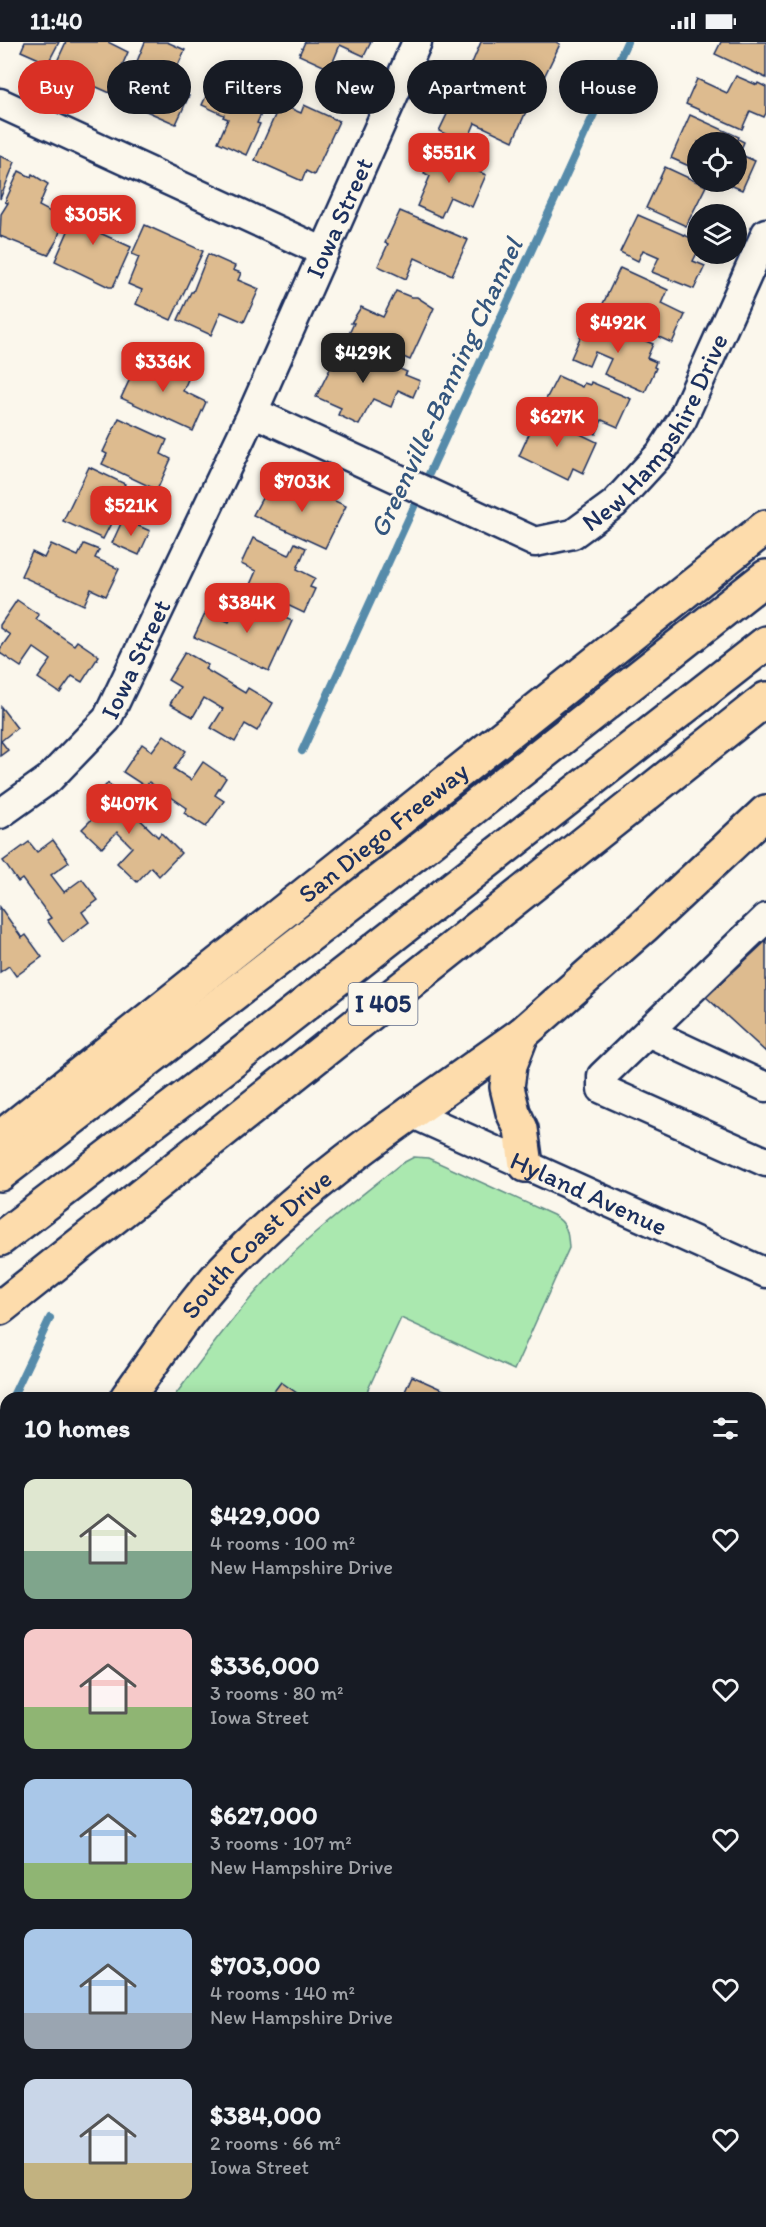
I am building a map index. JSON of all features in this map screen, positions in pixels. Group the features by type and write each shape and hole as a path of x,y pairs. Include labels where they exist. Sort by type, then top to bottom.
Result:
{"main road":[{"name":"San Diego Freeway","path":"0,1138 766,527"},
{"path":"0,1174 415,854 766,576"},
{"path":"0,1239 296,1011 766,643"},
{"name":"I 405","path":"0,1308 766,699"},
{"name":"South Coast Drive","path":"131,1392 198,1300 257,1236 296,1200 369,1142 522,1034 643,927 766,812"},
{"path":"522,1034 510,1065 507,1087 513,1112 521,1129 526,1165"}],"street":[{"name":"Iowa Street","path":"0,814 50,779 107,719 253,412 417,42"},
{"path":"0,103 324,252"},
{"name":"New Hampshire Drive","path":"253,412 535,542 573,534 614,504 660,454 682,420 766,233"},
{"path":"766,918 602,1076 602,1089 766,1162"},
{"path":"648,1032 766,1087"},
{"name":"Hyland Avenue","path":"411,1113 766,1273"}],"green space":[{"path":"414,1157 428,1158 553,1215 566,1228 569,1248 514,1370 401,1318 367,1392 177,1392 211,1347 280,1266 338,1214 399,1165"}],"building":[{"path":"25,42 59,42 50,60 41,60 21,51"},
{"path":"66,42 108,42 128,52 124,60 107,60 107,92 95,86 95,60 58,60"},
{"path":"145,42 167,42 185,50 180,60 138,60"},
{"path":"305,42 371,42 364,56 340,45 334,60 315,60 315,62 299,55"},
{"path":"481,42 556,42 560,44 547,71 547,60 473,60"},
{"path":"721,42 766,42 766,78 715,54"},
{"path":"736,76 766,87 764,117 750,111 742,129 686,104 697,79 727,93"},
{"path":"304,105 315,110 315,114 324,114 339,121 314,175 306,171 302,181 255,160 276,114 303,114"},
{"path":"153,114 181,114 176,124"},
{"path":"222,114 261,114 257,123 260,124 246,155 218,142 228,119 223,117"},
{"path":"447,114 525,114 513,141 475,123 466,144 439,131"},
{"path":"690,115 728,132 687,132 687,165 671,158"},
{"path":"434,152 486,175 472,207 450,197 441,217 417,206 430,176 424,173"},
{"path":"0,156 15,162 0,199"},
{"path":"747,158 755,161 747,179"},
{"path":"665,167 687,177 687,192 703,192 697,204 687,204 686,226 646,208"},
{"path":"19,171 31,177 32,174 48,184 39,206 64,219 57,240 48,255 0,236 1,214 8,203 5,202"},
{"path":"83,197 110,209 100,233 131,247 113,287 55,261"},
{"path":"400,211 468,240 452,275 415,258 406,279 378,266 388,244 385,243"},
{"path":"638,215 687,236 687,264 705,266 694,289 652,272 659,257 643,250 638,261 620,252"},
{"path":"145,225 203,251 171,320 136,304 142,290 128,284 139,257 132,254"},
{"path":"208,254 235,266 233,270 241,273 238,280 259,289 244,322 221,312 211,335 178,320 193,292"},
{"path":"620,268 668,290 662,304 685,315 672,343 600,310"},
{"path":"396,291 417,297 434,308 410,360 379,346 378,349 348,336 354,323 351,323 361,307 383,317"},
{"path":"587,322 600,328 603,323 653,344 647,358 656,362 654,367 656,368 645,392 604,374 611,359 595,352 589,366 571,358"},
{"path":"353,348 407,372 405,375 420,381 413,397 398,390 391,407 373,399 359,425 338,415 341,408 316,397 339,351 349,356"},
{"path":"141,355 189,377 183,391 206,402 193,431 121,398"},
{"path":"558,376 582,387 584,383 590,385 591,382 631,399 618,427 602,420 596,434 541,409"},
{"path":"541,415 597,442 583,473 573,468 568,480 519,456 534,423 537,424"},
{"path":"119,418 167,440 161,454 171,459 157,490 102,464 107,454 103,452"},
{"path":"89,467 125,484 119,495 124,498 103,539 63,521"},
{"path":"294,482 346,506 325,548 253,515 267,489 286,498"},
{"path":"123,519 150,531 139,555 112,543"},
{"path":"253,538 289,555 295,543 306,548 297,569 315,578 310,587 315,589 304,613 249,587 256,571 241,564"},
{"path":"51,544 78,556 84,544 99,550 95,558 119,569 106,596 91,589 84,605 21,576 32,552 44,558"},
{"path":"17,600 39,615 36,619 74,645 77,641 99,656 82,682 72,676 60,693 38,678 51,660 34,648 21,667 0,653 0,649 10,635 0,628 0,625"},
{"path":"238,603 254,613 258,605 292,621 269,671 194,637 206,612 229,622"},
{"path":"185,652 208,665 205,669 245,693 248,688 273,703 257,731 245,724 235,742 211,728 223,709 204,698 193,717 170,704 180,687 168,680"},
{"path":"1,707 17,728 1,741 8,750 0,756"},
{"path":"164,735 186,751 174,769 191,780 203,762 226,778 215,795 224,801 206,827 184,813 187,808 149,782 146,787 123,772 142,744 152,751"},
{"path":"108,783 128,802 125,805 158,837 161,833 181,853 159,876 151,867 137,882 117,863 132,847 117,832 102,848 82,829 96,815 86,806"},
{"path":"53,840 69,862 51,875 64,892 82,879 98,900 82,912 89,922 63,942 47,920 51,918 22,879 18,882 3,861 29,842 37,852"},
{"path":"0,907 22,938 26,935 42,957 16,976 9,966 0,972"},
{"path":"766,941 766,1052 706,997"},
{"path":"412,1376 448,1392 405,1392"},
{"path":"281,1382 295,1392 274,1392"}],"waterway":[{"name":"Greenville-Banning Channel","path":"302,751 627,42"},
{"name":"Greenville-Banning Channel","path":"15,1392 50,1318"}]}
